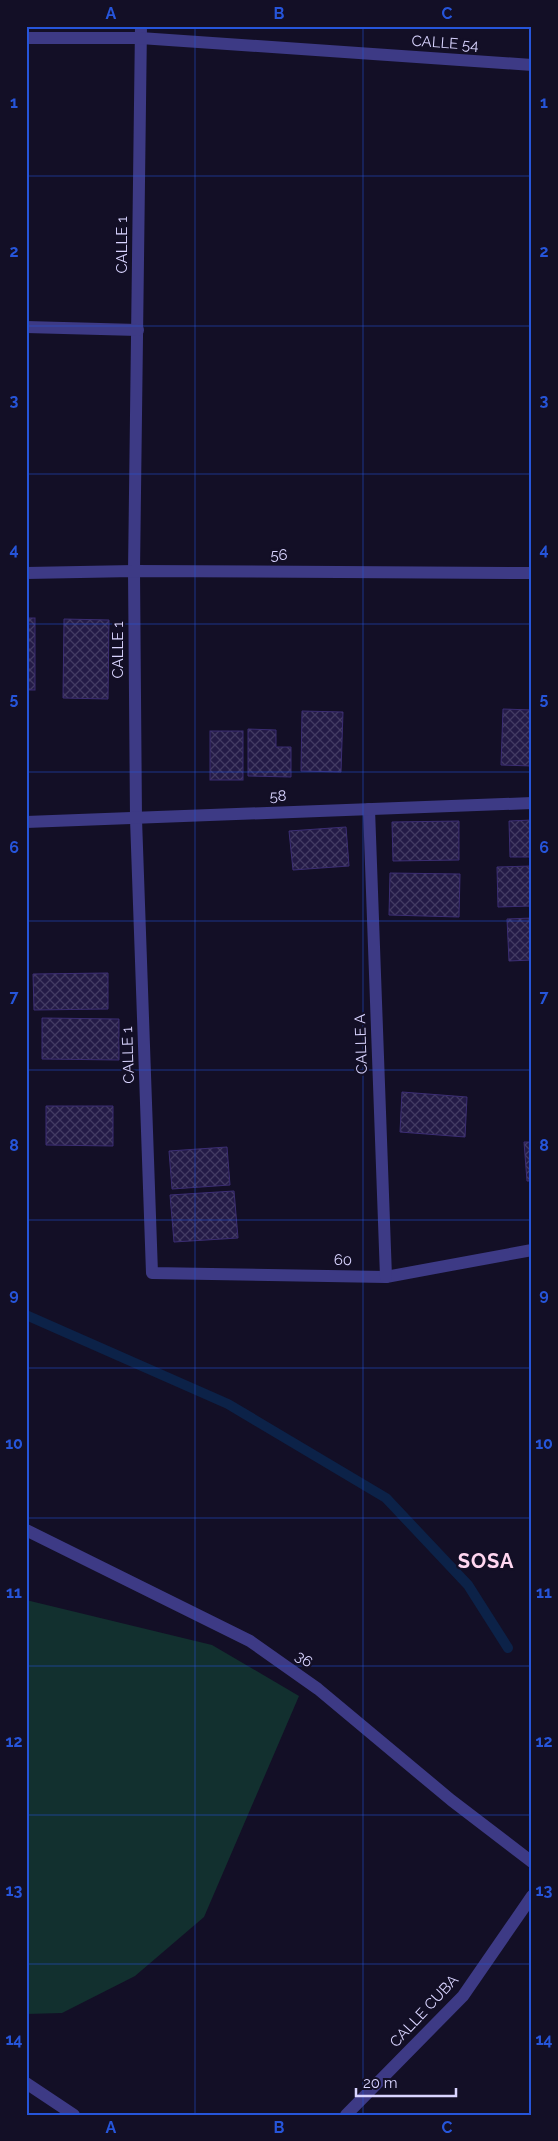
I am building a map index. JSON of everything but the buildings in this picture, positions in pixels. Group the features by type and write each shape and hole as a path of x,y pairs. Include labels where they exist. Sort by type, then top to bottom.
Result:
{"street":[{"name":"CALLE 54","path":"26,38 140,32 532,65"},
{"name":"CALLE 1","path":"140,32 134,571 136,818 152,1273"},
{"path":"26,327 138,330"},
{"name":"56","path":"26,573 134,571 532,573"},
{"name":"58","path":"26,822 532,803"},
{"name":"CALLE A","path":"369,809 386,1277"},
{"name":"60","path":"152,1273 386,1277 532,1250"},
{"name":"36","path":"26,1530 250,1641 318,1689 451,1800 532,1862"},
{"name":"CALLE CUBA","path":"346,2115 463,1996 532,1896"},
{"path":"26,2084 74,2115"}],"green space":[{"path":"26,1600 212,1645 299,1696 204,1917 135,1976 62,2013 26,2014"}],"waterway":[{"path":"26,1315 228,1404 386,1498 468,1585 508,1648"}],"district":[{"name":"SOSA","path":"486,1561"}]}
